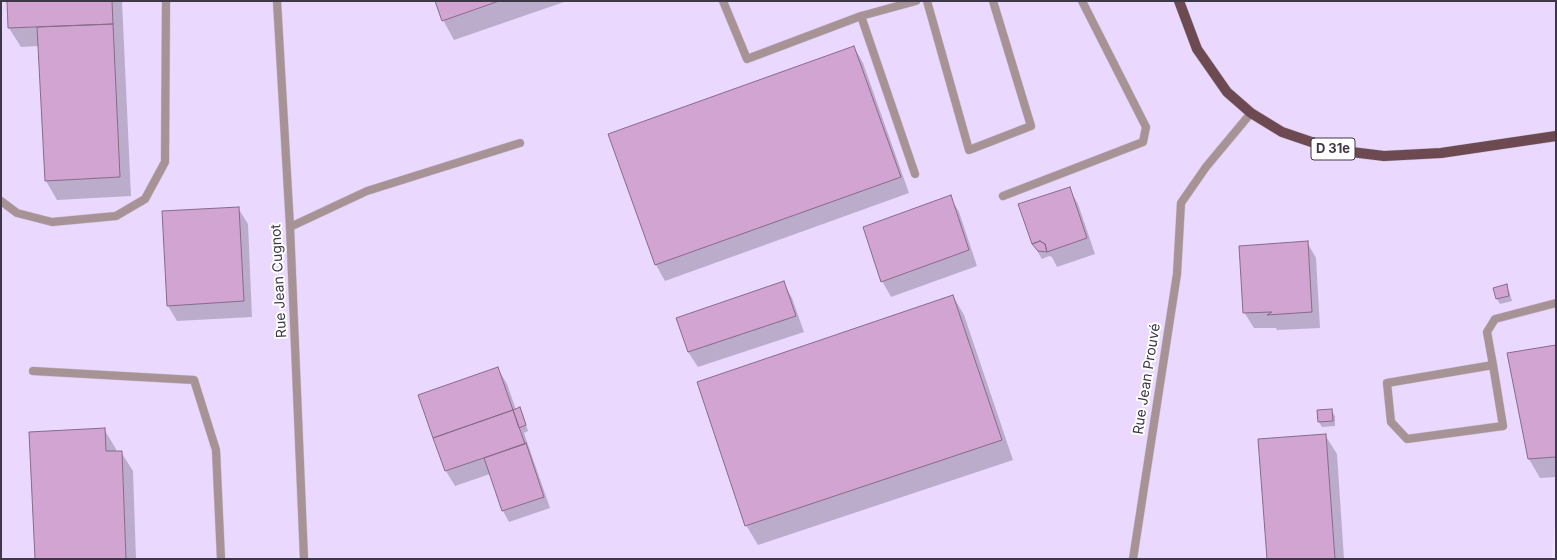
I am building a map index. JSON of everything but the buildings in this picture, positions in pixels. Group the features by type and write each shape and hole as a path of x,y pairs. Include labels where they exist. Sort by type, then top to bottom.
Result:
{"main road":[{"name":"D 31e","path":"1179,1 1197,49 1228,92 1252,113 1282,132 1335,150 1384,156 1441,153 1556,136"}],"street":[{"path":"1,201 17,213 52,222 116,216 146,199 165,162 166,1"},
{"name":"Rue Jean Cugnot","path":"277,1 290,227 304,559"},
{"path":"723,1 747,59 861,16 916,1"},
{"path":"927,1 969,150 1031,126 993,1"},
{"path":"1003,196 1143,142 1146,127 1082,1"},
{"path":"861,16 915,174"},
{"name":"Rue Jean Prouvé","path":"1133,559 1177,274 1181,203 1206,167 1252,113"},
{"path":"290,227 367,191 520,143"},
{"path":"1493,365 1387,383 1391,422 1407,439 1503,426 1493,365 1487,332 1495,319 1556,303"},
{"path":"33,371 194,380 216,450 221,559"}],"shaded area":[{"path":"1,1 1556,1 1556,518 1552,559 1,559"}]}
